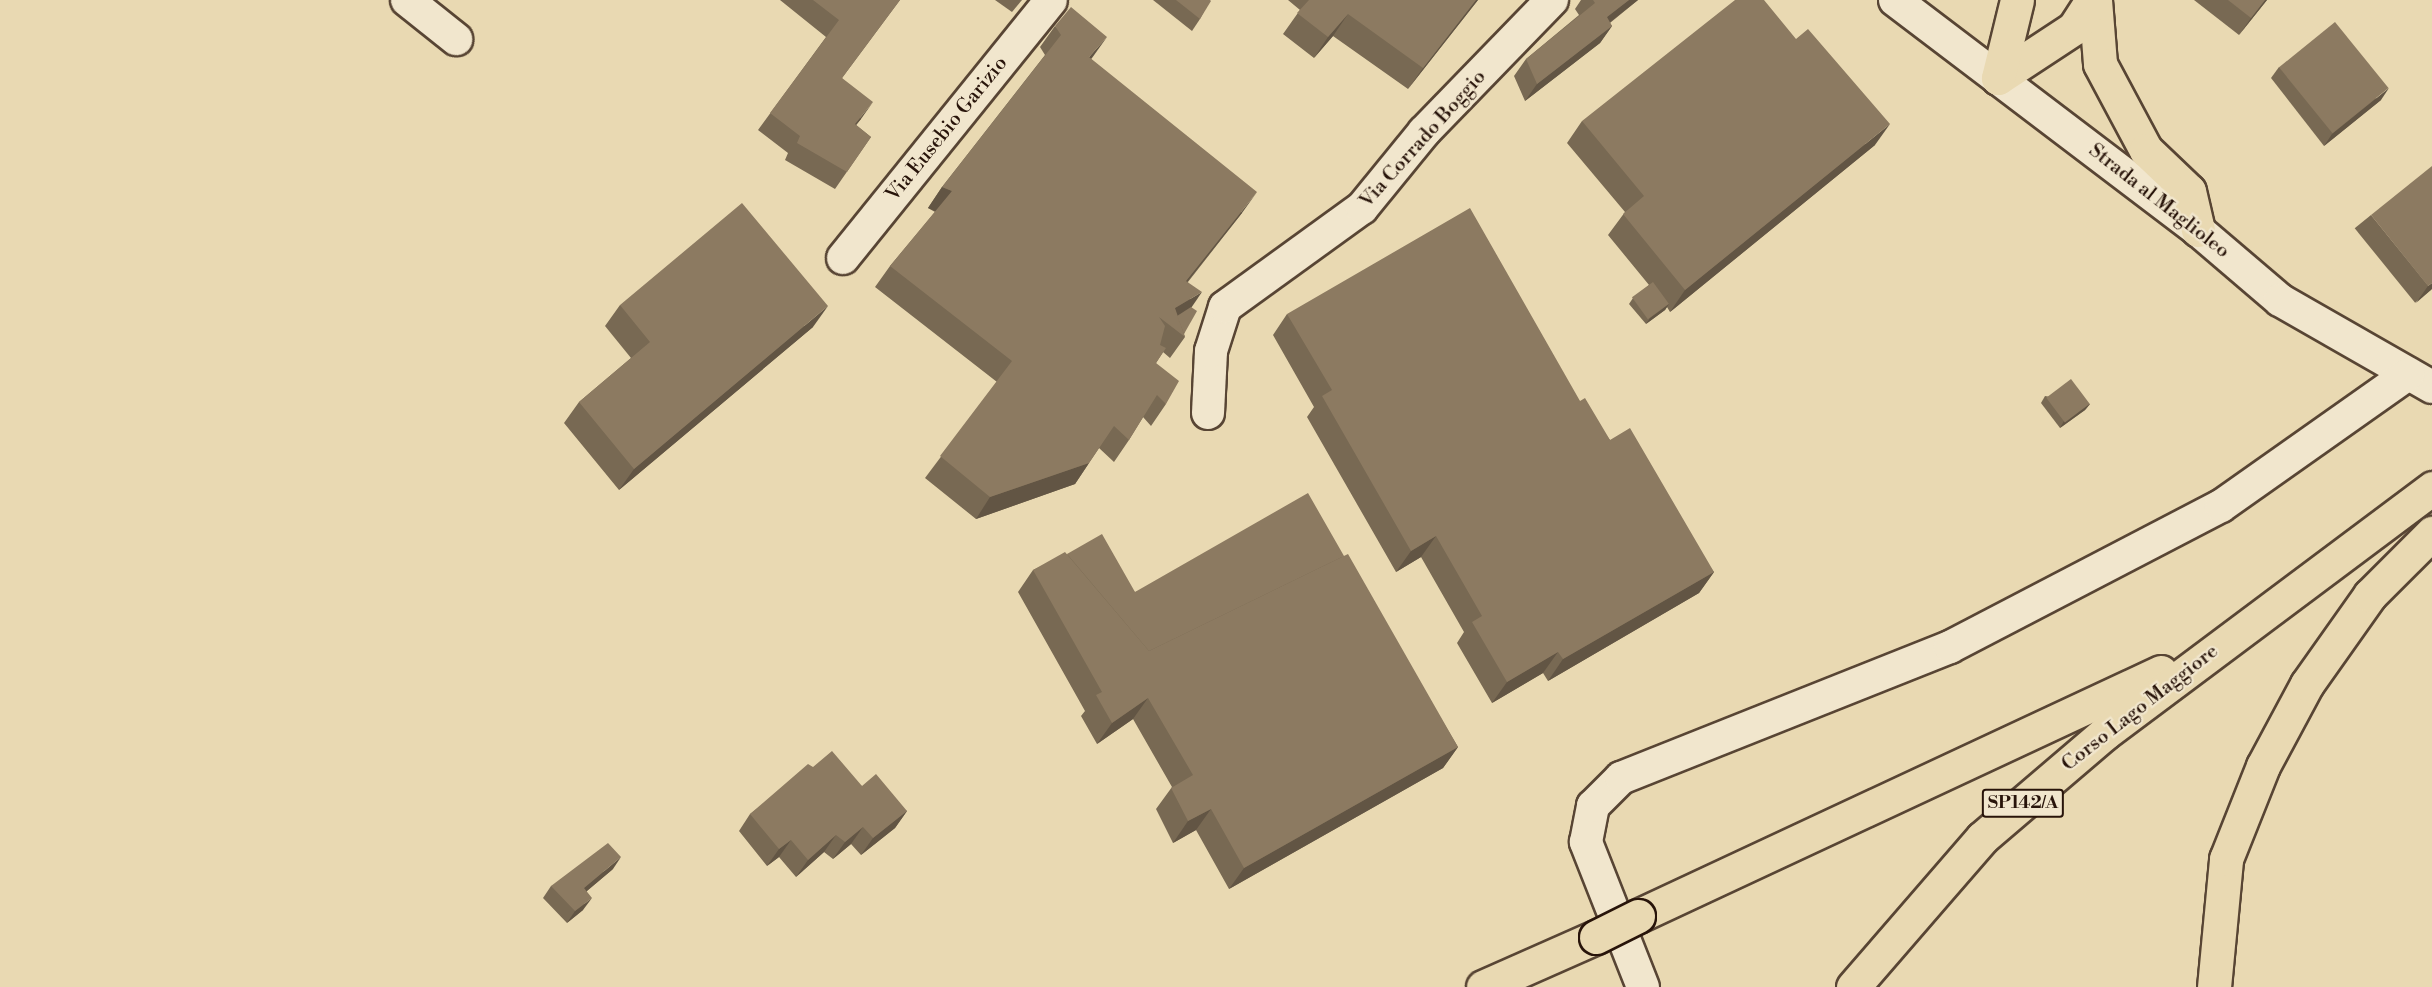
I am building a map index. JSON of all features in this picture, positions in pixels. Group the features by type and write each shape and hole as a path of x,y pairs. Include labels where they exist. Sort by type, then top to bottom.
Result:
{"highway":[{"path":"1998,78 2017,0"},
{"path":"1998,78 2073,28 2093,0"},
{"path":"2093,0 2100,64 2146,150 2189,190 2198,230"},
{"name":"Corso Lago Maggiore","path":"1853,987 1982,838 2217,646 2432,488"},
{"path":"2214,987 2226,859 2263,766 2307,684 2370,595 2432,533"},
{"path":"1483,987 1596,937 2217,646"}],"street":[{"path":"407,0 456,39"},
{"name":"Via Eusebio Garizio","path":"843,258 1051,0"},
{"name":"Via Corrado Boggio","path":"1208,413 1210,351 1225,307 1362,208 1424,132 1552,0"},
{"name":"Strada al Maglioleo","path":"1895,0 2198,230 2280,300 2420,380"},
{"path":"1643,987 1586,842 1593,806 1621,778 1950,647 2221,506 2420,380"}],"building":[{"path":"813,0 900,0 842,78 873,102 855,124 871,137 847,172 797,143 800,136 770,113 839,20"},
{"path":"1176,0 1210,0 1211,1 1200,19"},
{"path":"1309,0 1476,0 1423,68 1348,14 1328,37 1297,13"},
{"path":"1593,0 1629,0 1607,17 1612,26 1537,84 1526,59 1595,3"},
{"path":"1735,0 1764,0 1796,39 1808,29 1890,124 1685,290 1623,214 1644,196 1582,121"},
{"path":"2228,0 2265,0 2251,18"},
{"path":"1071,7 1107,37 1089,57 1257,192 1186,281 1202,292 1175,308 1185,337 1159,317 1165,326 1160,345 1166,348 1156,363 1179,381 1166,404 1157,395 1129,440 1114,426 1089,463 990,497 940,456 1012,361 890,266 952,191 942,187 1061,35 1055,26"},
{"path":"2335,22 2388,88 2333,133 2279,67"},
{"path":"2432,166 2432,283 2428,286 2371,215"},
{"path":"742,203 828,306 634,469 579,402 650,342 620,305"},
{"path":"1470,208 1580,401 1585,398 1610,440 1630,428 1714,572 1563,659 1558,652 1507,682 1472,622 1482,616 1436,536 1411,551 1322,396 1332,390 1287,314"},
{"path":"1653,282 1669,304 1648,319 1632,297"},
{"path":"1191,307 1197,311 1184,334 1177,316"},
{"path":"2071,379 2090,404 2065,422 2046,398"},
{"path":"1308,493 1344,556 1149,651 1067,554 1102,534 1135,592"},
{"path":"1065,552 1149,651 1348,554 1458,747 1244,868 1211,809 1188,821 1171,788 1193,775 1148,698 1112,723 1096,695 1102,692 1033,570"},
{"path":"832,751 862,786 876,774 907,811 873,838 863,827 845,842 836,835 808,860 791,840 779,849 750,814 808,764 813,767"},
{"path":"608,843 621,857 584,888 592,898 575,911 551,886"}]}
